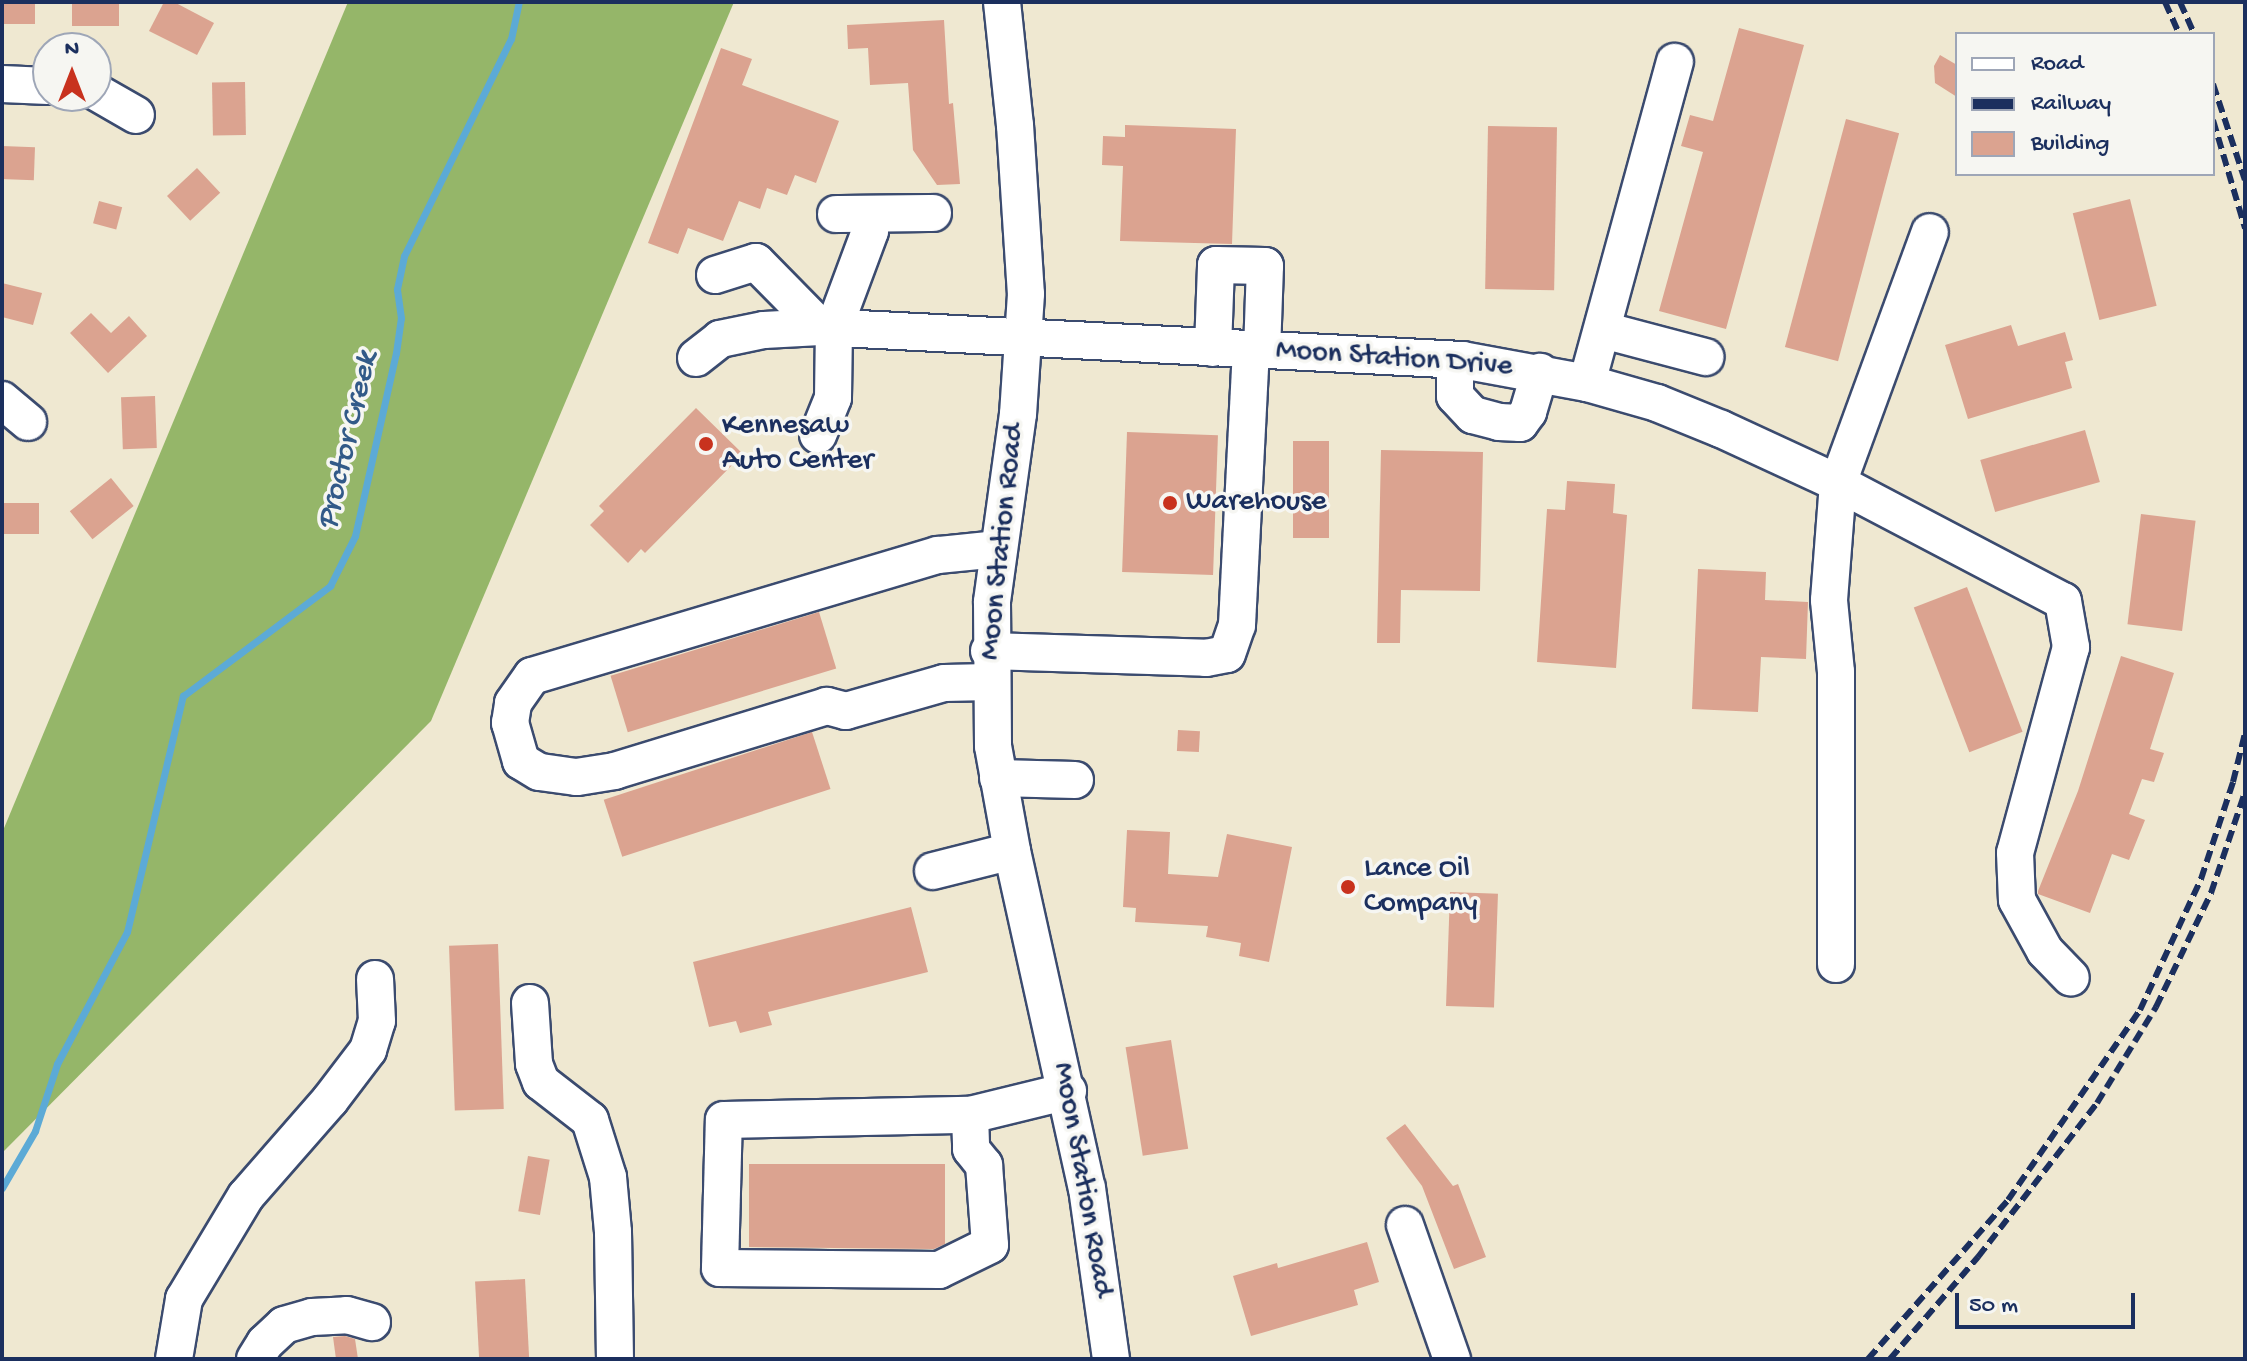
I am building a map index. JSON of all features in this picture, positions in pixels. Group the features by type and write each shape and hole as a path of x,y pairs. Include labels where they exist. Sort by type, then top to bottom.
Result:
{"street":[{"name":"Moon Station Road","path":"1002,2 1020,183 1025,340 1018,414 998,549 990,666 998,778 1087,1188 1111,1359"},
{"path":"1587,383 1675,62"},
{"path":"2,84 32,85"},
{"path":"112,101 136,115"},
{"path":"836,214 933,213"},
{"path":"818,435 833,398 827,328 870,231 871,215"},
{"path":"1836,964 1836,672 1829,600 1838,483 1930,232"},
{"path":"715,275 756,262 827,328"},
{"path":"998,549 938,555 532,676 513,703 510,723 521,761 539,772 576,777 615,771 827,706 846,711 944,683 990,666 1206,658 1227,654 1237,625 1256,350 1265,266 1216,265 1213,348"},
{"name":"Moon Station Drive","path":"696,358 720,339 764,330 827,328 1455,360 1540,372 1657,403 1838,483 2063,601 2071,647 2015,853 2017,900 2045,951 2071,978"},
{"path":"1603,330 1705,357"},
{"path":"1455,360 1455,396 1473,415 1499,422 1520,423 1528,412 1540,372"},
{"path":"998,778 1075,780"},
{"path":"933,871 1012,851"},
{"path":"174,1359 184,1299 246,1196 330,1100 368,1050 377,1021 375,979"},
{"path":"530,1003 534,1064 541,1082 590,1120 608,1177 613,1232 615,1359"},
{"path":"970,1115 971,1149 984,1165 990,1245 939,1270 720,1268 724,1120 970,1115 1068,1091"},
{"path":"1405,1225 1440,1356"},
{"path":"255,1359 265,1343 284,1325 312,1317 347,1315 372,1322"}],"green space":[{"path":"348,2 734,2 431,721 2,1153 2,833"}],"building":[{"path":"2,2 35,2 35,24 2,24"},
{"path":"72,2 119,2 119,26 72,26"},
{"path":"164,2 174,2 214,23 197,55 149,31"},
{"path":"944,20 949,104 953,103 960,184 937,185 913,150 908,83 870,85 868,48 848,49 847,25"},
{"path":"1739,28 1804,45 1726,329 1659,311 1703,152 1681,146 1690,115 1713,121"},
{"path":"721,48 752,59 742,85 839,121 816,183 795,175 787,195 767,188 760,209 739,201 723,241 688,228 678,254 648,243"},
{"path":"1940,55 1955,64 1955,96 1935,83 1934,66"},
{"path":"245,82 246,135 213,136 212,83"},
{"path":"1846,119 1899,133 1838,361 1785,347"},
{"path":"1125,125 1236,129 1232,244 1120,241 1123,166 1102,165 1103,136 1125,137"},
{"path":"1488,126 1557,127 1554,290 1485,289"},
{"path":"2,146 35,147 34,180 2,179"},
{"path":"197,168 220,193 190,221 167,196"},
{"path":"2130,199 2157,306 2099,320 2073,213"},
{"path":"99,201 122,207 116,229 93,223"},
{"path":"2,283 42,293 33,325 2,317"},
{"path":"91,313 111,333 129,316 147,336 108,373 70,333"},
{"path":"2011,325 2018,346 2065,332 2073,360 2065,362 2072,388 1968,419 1945,345"},
{"path":"155,396 157,448 123,449 121,397"},
{"path":"696,408 743,454 645,553 641,549 628,563 590,525 604,511 599,506"},
{"path":"2085,430 2100,482 1995,512 1980,460"},
{"name":"Warehouse","path":"1127,432 1218,435 1213,575 1122,572"},
{"path":"1293,441 1329,441 1329,538 1293,538"},
{"path":"1381,450 1483,452 1480,591 1401,590 1400,643 1377,643"},
{"path":"111,478 134,506 92,539 70,511"},
{"path":"1567,481 1615,484 1613,513 1627,515 1616,668 1537,662 1547,509 1565,510"},
{"path":"2,503 39,503 39,534 2,534"},
{"path":"2141,514 2196,521 2182,631 2127,624"},
{"path":"1698,569 1766,572 1765,600 1808,602 1806,659 1761,657 1758,712 1692,709"},
{"path":"1967,587 2023,732 1969,752 1914,607"},
{"path":"819,612 836,668 628,732 611,676"},
{"path":"2121,656 2174,673 2150,749 2164,753 2154,782 2142,779 2129,814 2145,820 2129,860 2112,854 2090,913 2038,894 2038,891 2078,791"},
{"path":"1178,730 1200,731 1199,752 1177,751"},
{"path":"812,732 831,789 622,857 604,800"},
{"path":"1127,830 1170,832 1168,874 1218,877 1227,834 1292,847 1269,962 1239,956 1241,943 1206,937 1208,926 1135,922 1136,908 1123,907"},
{"path":"1450,892 1498,894 1494,1008 1446,1006"},
{"path":"911,907 928,972 768,1012 772,1025 740,1033 736,1021 709,1027 693,962"},
{"path":"498,944 504,1109 455,1111 449,946"},
{"path":"1171,1040 1188,1149 1143,1156 1126,1047"},
{"path":"1405,1124 1453,1186 1458,1184 1486,1257 1454,1269 1422,1186 1386,1138"},
{"path":"528,1156 550,1160 540,1215 518,1211"},
{"path":"749,1164 945,1164 945,1244 934,1249 749,1247"},
{"path":"1367,1242 1379,1282 1354,1290 1358,1305 1251,1336 1233,1276 1277,1263 1278,1268"},
{"path":"525,1279 529,1359 479,1359 475,1282"},
{"path":"333,1337 355,1339 358,1359 336,1359"}],"waterway":[{"name":"Proctor Creek","path":"2,1188 35,1131 57,1064 127,932 183,696 330,586 355,536 396,353 401,318 397,289 404,256 511,39 519,2"}],"railway":[{"path":"2165,2 2178,32"},
{"path":"2180,2 2193,32"},
{"path":"2215,90 2245,180"},
{"path":"2215,127 2245,228"},
{"path":"1868,1359 2008,1200 2140,1010 2201,879 2233,782 2245,733"},
{"path":"1890,1359 1978,1257 2097,1103 2156,1007 2211,893 2245,792"}],"place":[{"name":"Kennesaw Auto Center","path":"706,444"},
{"name":"Warehouse","path":"1170,503"},
{"name":"Lance Oil Company","path":"1348,887"}]}
